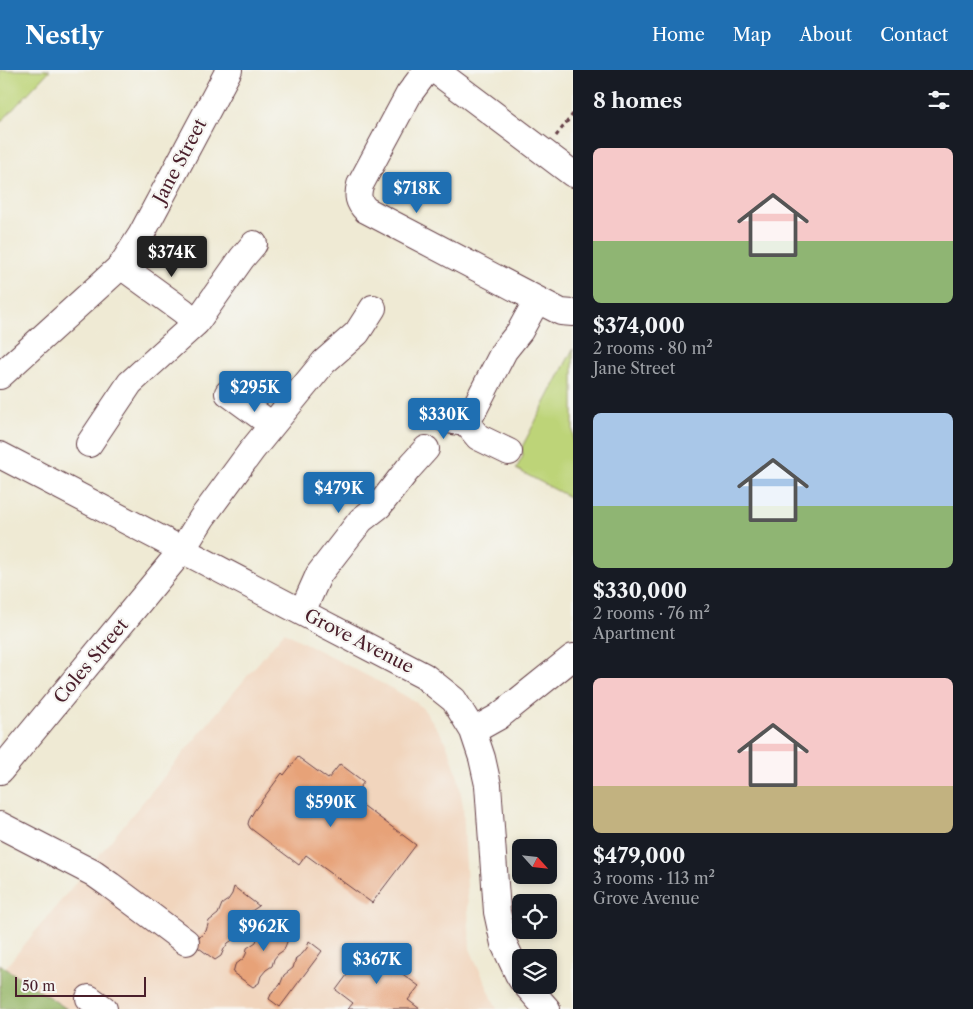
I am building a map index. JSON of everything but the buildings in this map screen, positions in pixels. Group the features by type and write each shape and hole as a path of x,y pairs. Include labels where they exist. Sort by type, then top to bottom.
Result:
{"street":[{"name":"Jane Street","path":"0,376 121,266 141,235 229,70"},
{"path":"427,70 410,94 360,185 357,194 359,203 366,210 537,300 561,312 573,313"},
{"path":"435,70 573,174"},
{"path":"89,444 130,383 196,323 254,244"},
{"path":"121,266 184,311 196,323"},
{"path":"509,452 478,437 469,426 469,419 504,351 520,331 537,300"},
{"name":"Coles Street","path":"0,771 182,550 202,518 272,425 324,362 357,333 374,308"},
{"path":"228,393 272,425"},
{"path":"430,412 446,420 469,423"},
{"path":"302,612 319,574 361,520 379,506 426,449"},
{"name":"Grove Avenue","path":"0,455 424,676 454,700 473,731 488,785 497,912 504,944 512,961"},
{"path":"473,731 498,717 573,657"},
{"path":"0,825 93,873 186,942"},
{"path":"534,994 547,1009"}],"path":[{"path":"544,152 573,114"}],"shaded area":[{"path":"284,632 416,702 425,711 443,737 458,777 463,806 470,949 497,1009 67,1009 5,968"}],"green space":[{"path":"0,70 50,70 0,123"},
{"path":"573,349 573,499 516,469 523,456 522,447"},
{"path":"0,964 5,968 67,1009 0,1009"}]}
